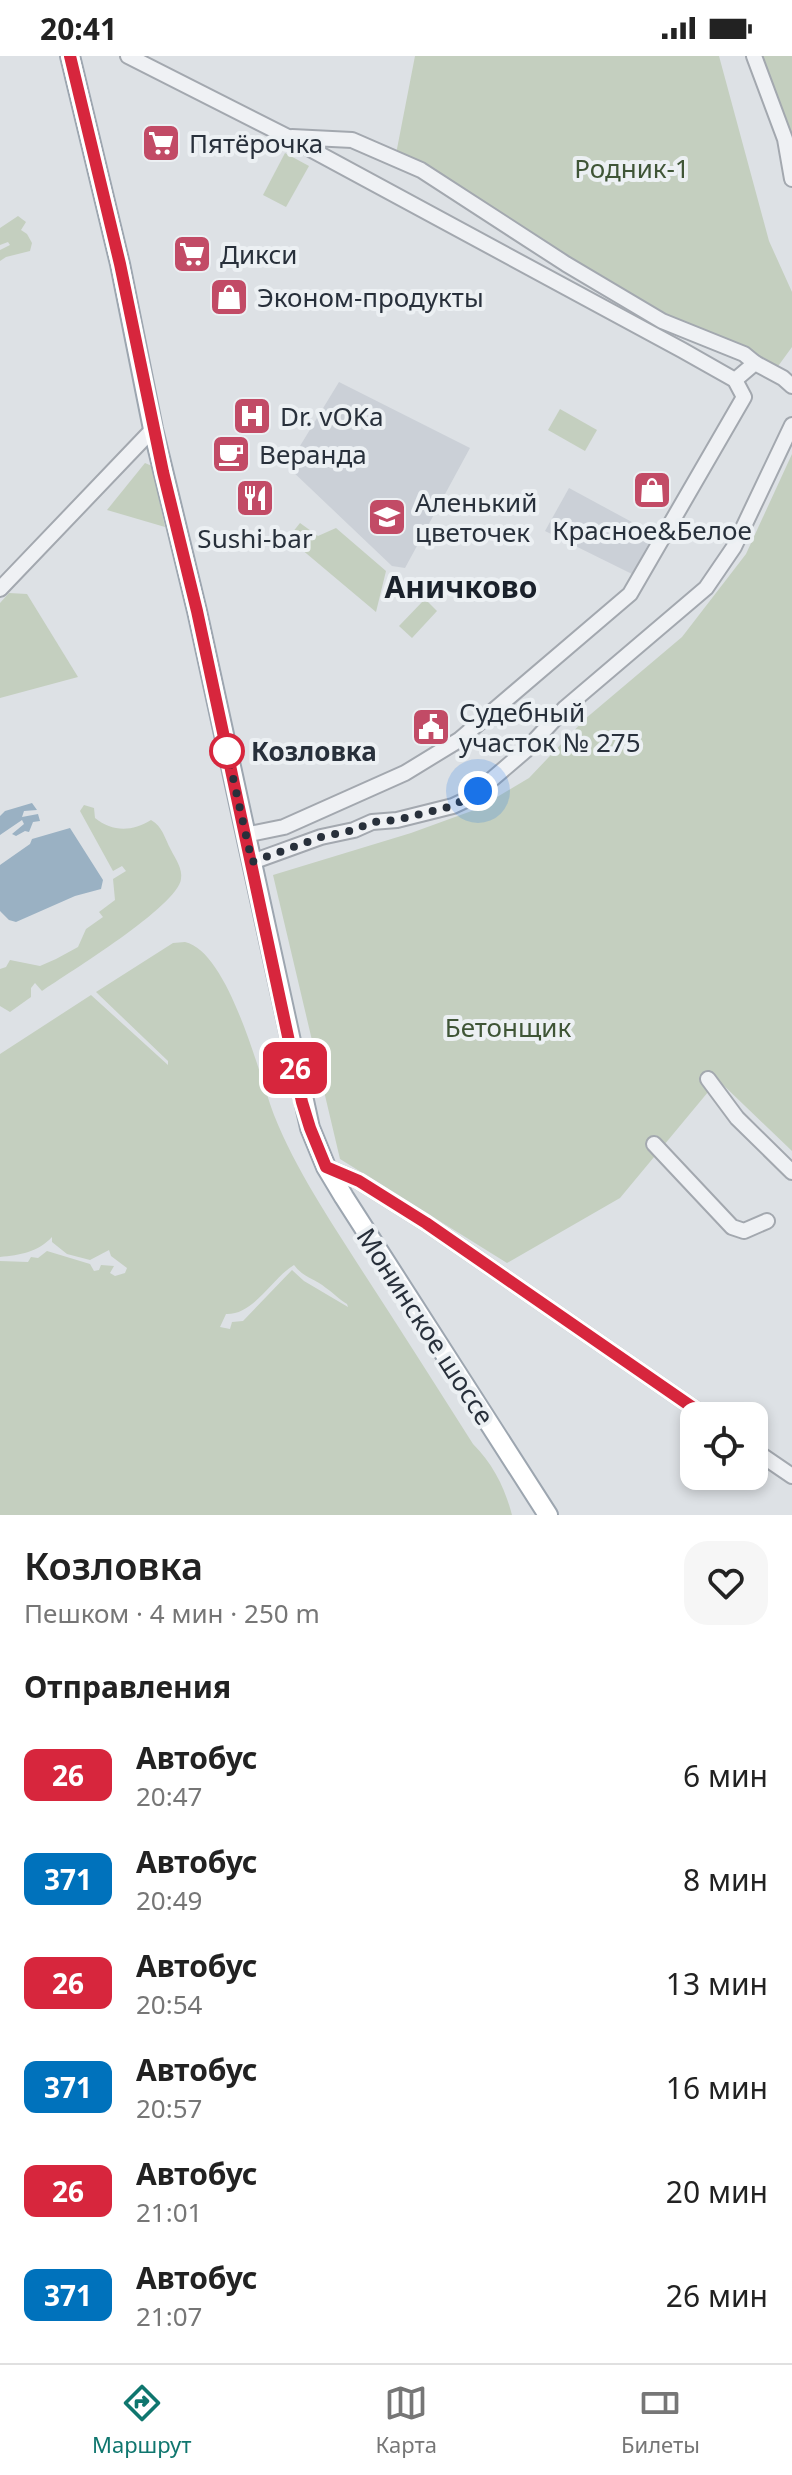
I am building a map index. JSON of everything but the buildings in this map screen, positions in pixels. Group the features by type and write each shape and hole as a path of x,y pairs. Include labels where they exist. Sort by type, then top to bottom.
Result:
{"main road":[{"name":"Монинское шоссе","path":"70,56 120,264 153,429 197,611 310,1128 326,1167 344,1197 548,1515"}],"street":[{"path":"128,56 288,137 735,380 744,397 630,594 459,740 405,773 284,827 245,835"},
{"path":"754,56 785,139 792,179"},
{"path":"288,137 352,140 421,170 566,264 662,321 744,354 792,386"},
{"path":"735,380 755,363"},
{"path":"252,862 372,822 397,820 453,806 470,798 525,751 565,708 706,588 734,547 792,425"},
{"path":"0,589 153,429"},
{"path":"708,1079 737,1118 792,1172"},
{"path":"654,1144 732,1227 744,1231 767,1221"},
{"path":"326,1167 372,1189 426,1223 685,1402"},
{"path":"344,1197 348,1188 354,1185 372,1189"},
{"path":"768,1460 792,1476"}],"shaded area":[{"name":"Аленький цветочек","path":"339,382 470,448 405,568 392,566 289,468"},
{"path":"569,488 654,534 632,574 545,531"}],"green space":[{"name":"Родник-1","path":"415,56 719,56 769,241 792,292 792,347 776,369 639,312 480,199 396,154"},
{"path":"747,56 792,56 792,162"},
{"path":"285,153 309,166 286,207 263,195"},
{"path":"18,216 26,222 21,230 32,243 30,251 0,261 0,250 10,245 8,242 0,245 0,228"},
{"path":"560,409 597,430 585,451 548,430"},
{"name":"Бетонщик","path":"792,454 792,1151 718,1080 620,1198 507,1263 340,1159 273,875 411,833 477,809 529,778 585,719 682,637 746,554"},
{"path":"145,463 152,466 165,527 107,510"},
{"path":"300,523 318,536 336,528 386,571 376,612 288,538"},
{"path":"9,593 27,594 78,677 0,698 0,603"},
{"path":"425,599 437,611 412,638 399,626"},
{"path":"84,805 94,808 95,818 115,828 137,827 151,820 155,823 178,864 181,879 175,891 143,922 42,991 35,983 31,988 31,997 10,1012 0,1006 0,969 6,967 10,960 40,966 78,947 86,929 103,917 99,912 115,900 113,879 126,871 122,866 113,871 80,811"},
{"path":"185,942 201,951 229,991 274,1115 303,1175 473,1444 492,1468 512,1515 0,1515 0,1261 28,1262 31,1257 38,1258 47,1251 90,1264 94,1271 99,1270 101,1265 114,1266 110,1273 115,1276 125,1273 127,1268 111,1256 109,1250 90,1260 67,1254 52,1242 52,1237 28,1252 0,1257 0,1054 91,995 168,1065 168,1061 96,992 173,943","holes":["294,1265 348,1307 304,1281 292,1270 243,1321 232,1322 230,1329 220,1327 226,1314 245,1309"]}],"water":[{"path":"32,803 37,810 24,811 22,817 38,814 40,821 33,822 29,832 16,836 12,834 24,824 22,820 0,835 0,816 5,811"},
{"path":"70,828 103,880 101,889 75,896 16,922 9,920 0,911 0,865 30,844 32,839"}],"bus line":[{"name":"26","path":"70,56 197,611 302,1102 326,1167 359,1181 426,1223 685,1402"}],"place":[{"name":"Пятёрочка","path":"161,143"},
{"name":"Дикси","path":"192,254"},
{"name":"Эконом-продукты","path":"229,297"},
{"name":"Dr. vOKa","path":"252,416"},
{"name":"Веранда","path":"231,454"},
{"name":"Красное&Белое","path":"652,490"},
{"name":"Sushi-bar","path":"255,498"},
{"name":"Аленький цветочек","path":"387,517"},
{"name":"Судебный участок № 275","path":"431,727"},
{"name":"Козловка","path":"227,751"}],"district":[{"name":"Аничково","path":"461,586"}],"route":[{"path":"227,751 252,862 372,822 397,820 453,806 478,791"}]}
